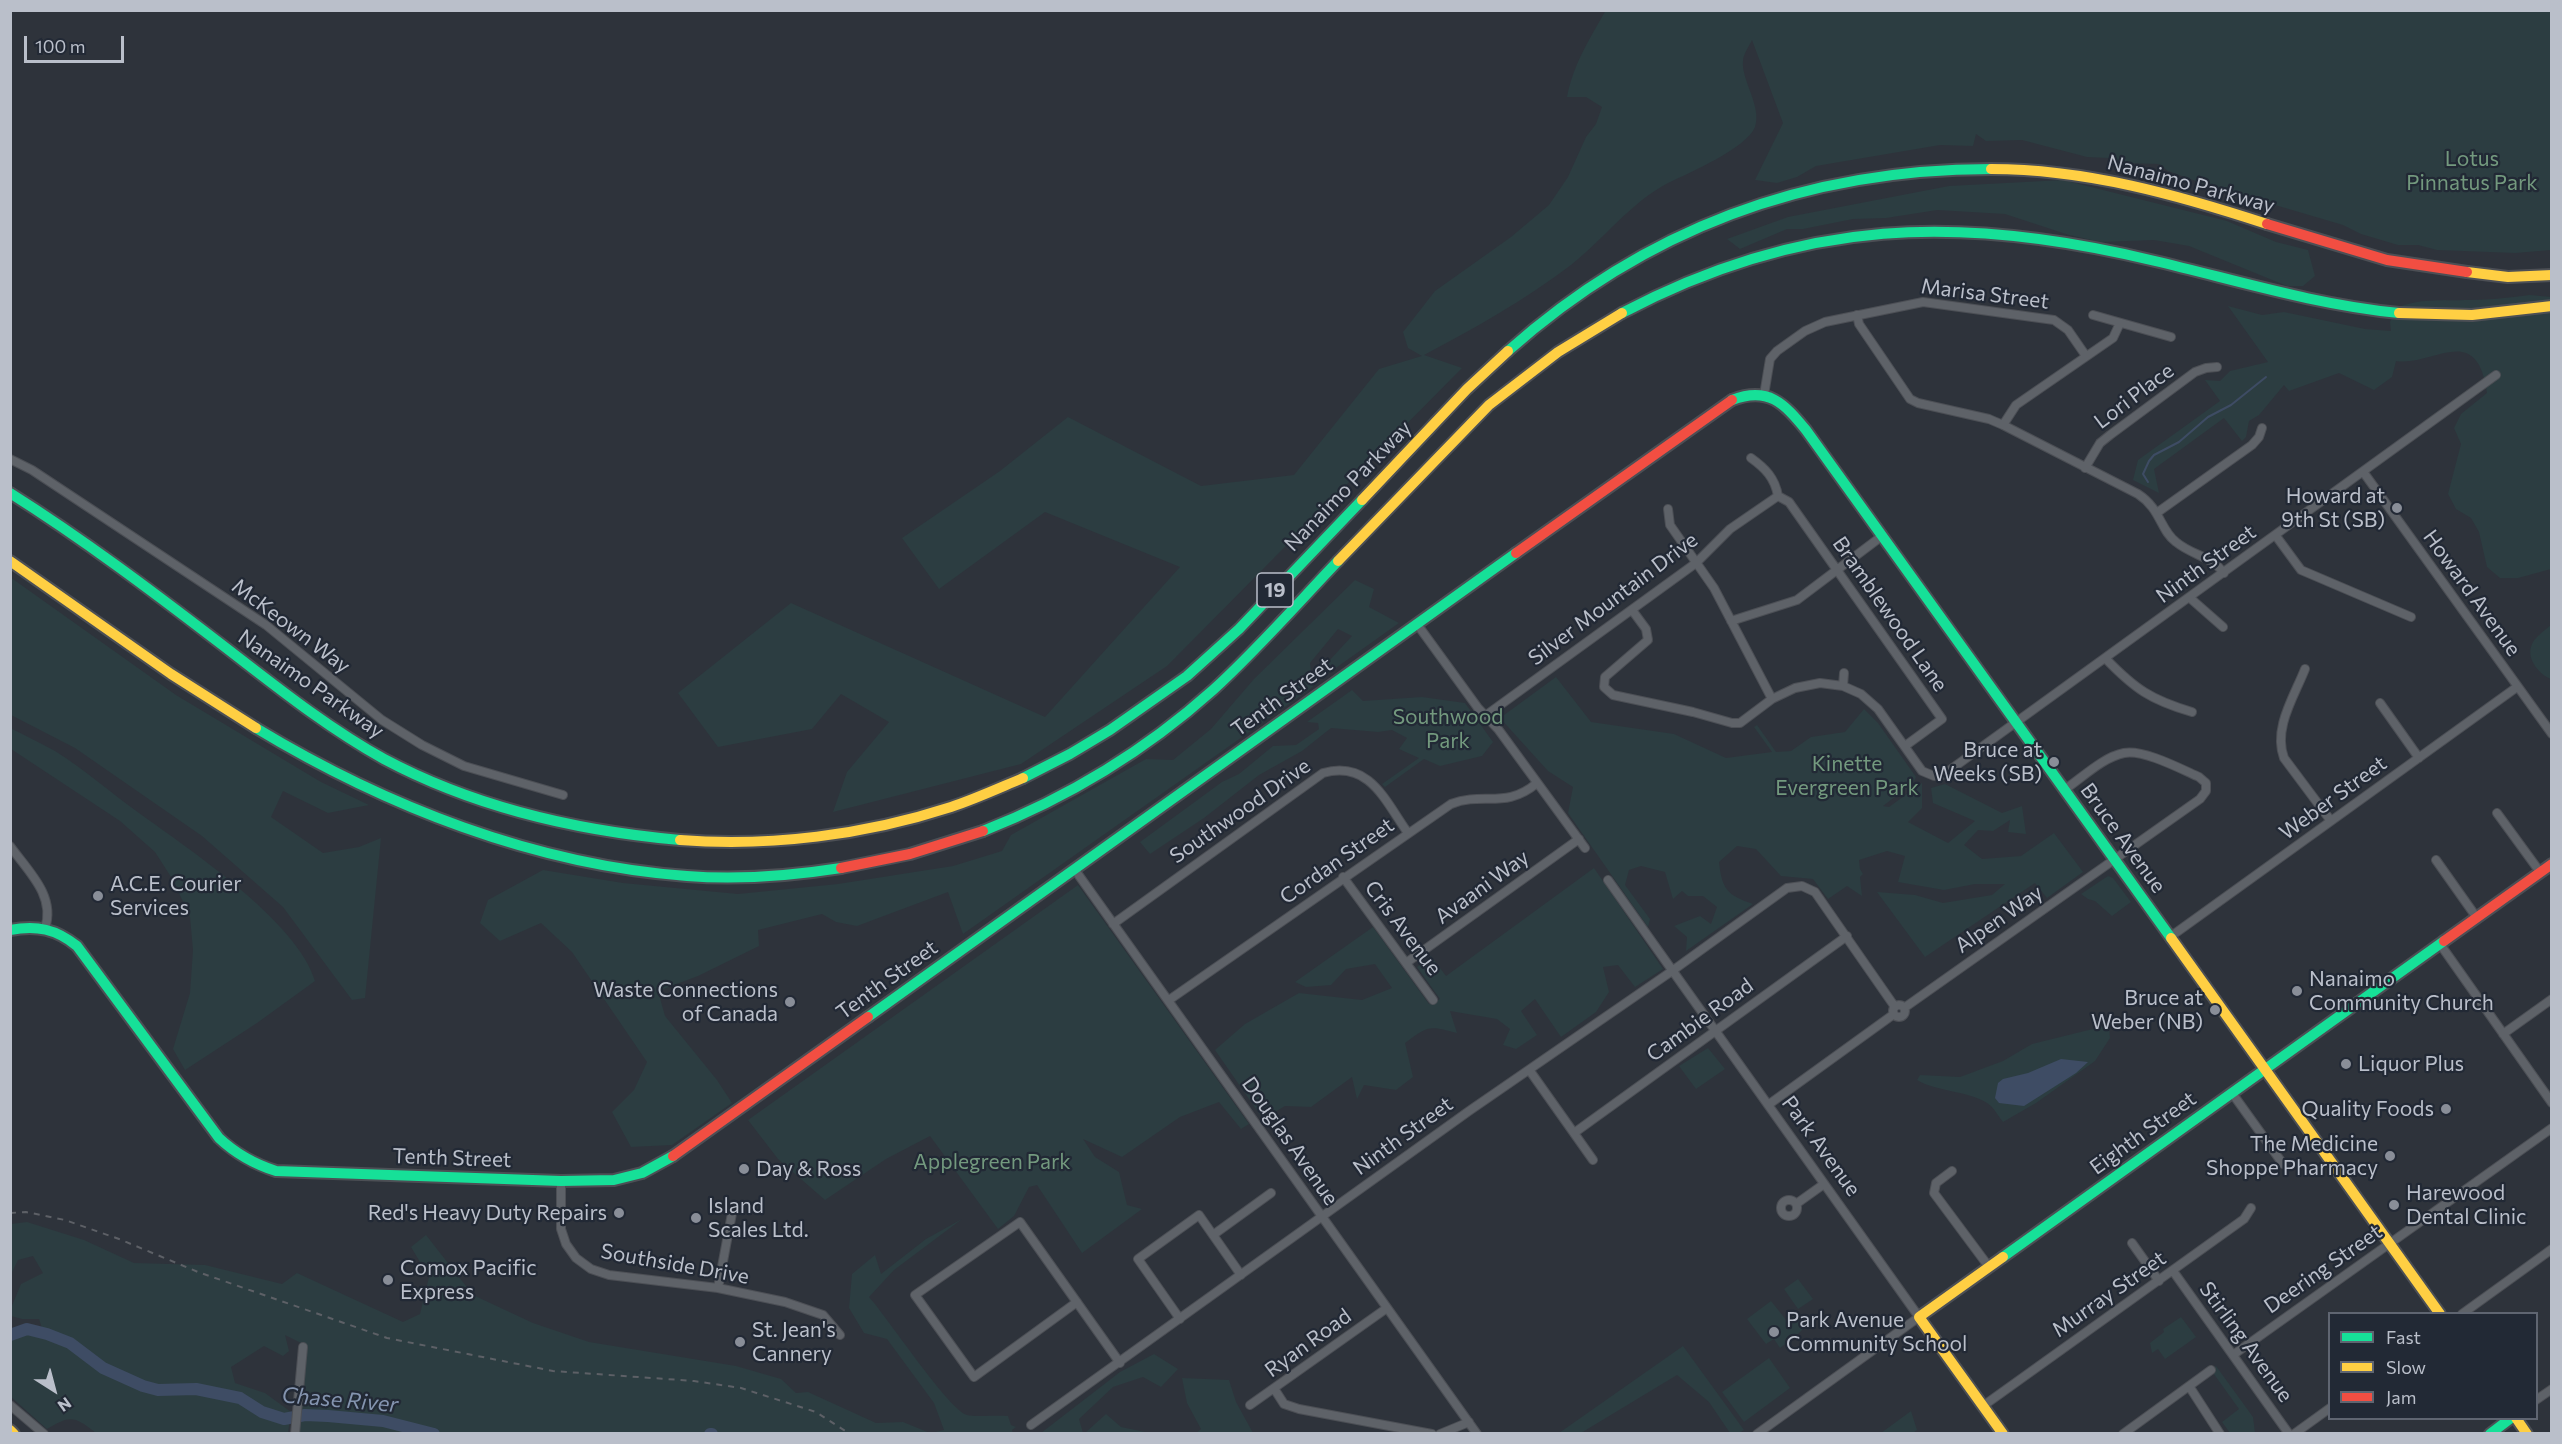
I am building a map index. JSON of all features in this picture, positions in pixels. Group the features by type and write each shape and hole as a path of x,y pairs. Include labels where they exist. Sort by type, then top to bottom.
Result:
{"main road":[{"name":"Nanaimo Parkway","path":"10,493 68,528 301,705 384,759 450,788 516,812 624,835 675,841 752,842 821,836 886,825 1023,779 1086,746 1147,706 1195,670 1247,620 1488,369 1537,326 1585,289 1675,238 1759,203 1820,187 1901,173 1980,168 2089,177 2151,190 2387,260 2505,277 2552,275"},
{"name":"19","path":"10,561 185,683 270,737 370,788 445,820 554,854 599,864 681,876 745,877 831,871 909,855 975,835 1087,783 1137,751 1212,690 1496,399 1574,340 1682,284 1748,258 1828,238 1900,233 2005,234 2111,250 2330,304 2428,316 2514,312 2552,306"},
{"name":"Tenth Street","path":"10,930 28,927 45,928 62,933 76,946 219,1138 233,1153 254,1164 276,1171 561,1181 614,1180 642,1173 665,1162 1726,404 1747,395 1764,395"},
{"name":"Bruce Avenue","path":"1764,395 1777,399 1795,417 2439,1312"},
{"name":"Eighth Street","path":"1919,1317 2552,864"},
{"name":"Park Avenue","path":"1919,1317 2003,1434"},
{"path":"2490,1434 2510,1420"},
{"path":"2517,1420 2527,1434"}],"street":[{"name":"Marisa Street","path":"1764,395 1767,366 1777,351 1813,327 1857,315 1923,302 2044,318 2062,324 2086,356"},
{"path":"1857,315 1859,324 1910,399 2003,425 2138,494 2158,512 2174,541 2212,560 2224,573"},
{"path":"2094,315 2171,337"},
{"path":"2003,425 2016,405 2113,338 2120,322"},
{"name":"Lori Place","path":"2085,468 2100,443 2110,435 2195,372 2217,367"},
{"name":"Ninth Street","path":"1905,746 1922,771 1934,777 1943,775 2364,473 2496,375"},
{"path":"2158,512 2252,445 2259,437 2262,428"},
{"path":"1751,458 1766,469 1776,484 1778,496"},
{"name":"McKeown Way","path":"10,459 32,470 266,625 382,720 422,745 464,766 563,795"},
{"name":"Howard Avenue","path":"2364,473 2552,734"},
{"name":"Silver Mountain Drive","path":"1485,716 1696,563 1730,529 1778,496"},
{"name":"Bramblewood Lane","path":"1778,496 1789,502 1942,719 1905,746"},
{"path":"1668,509 1670,525 1714,588 1772,699"},
{"path":"1731,621 1797,600 1882,536"},
{"path":"2276,536 2301,570 2411,617"},
{"path":"2190,598 2223,627"},
{"path":"1632,610 1646,629 1648,640 1646,644 1608,672 1603,682 1608,692 1621,698 1740,723 1772,699 1796,688 1820,683 1843,686 1861,694 1878,709 1905,746"},
{"path":"1417,624 1485,716 1498,729 1585,848"},
{"path":"2106,659 2130,684 2149,696 2192,712"},
{"path":"2305,669 2280,732 2280,747 2284,758 2331,821"},
{"path":"1843,686 1844,673"},
{"name":"Weber Street","path":"2170,937 2517,687"},
{"path":"2380,703 2419,758"},
{"name":"Alpen Way","path":"1768,1106 1898,1010 2115,861 2200,799 2206,791 2206,783 2199,777 2137,752 2125,752 2113,756 2064,790"},
{"name":"Southwood Drive","path":"1113,924 1323,773 1336,769 1351,770 1365,777 1408,833"},
{"name":"Cordan Street","path":"1169,1000 1451,804 1465,799 1502,800 1518,796 1537,783"},
{"path":"2498,813 2540,872"},
{"name":"Avaani Way","path":"1406,963 1579,839"},
{"path":"10,846 47,897 49,916 45,928"},
{"path":"2436,860 2477,918"},
{"name":"Douglas Avenue","path":"1075,870 1477,1434"},
{"name":"Cris Avenue","path":"1343,877 1433,1000"},
{"name":"Park Avenue","path":"1608,880 1919,1317"},
{"name":"Ninth Street","path":"1031,1425 1469,1111 1530,1071 1787,888 1802,886 1815,892 1847,936"},
{"path":"1847,936 1898,1010"},
{"name":"Cambie Road","path":"1574,1133 1847,936"},
{"path":"2440,944 2552,1103"},
{"path":"2503,1034 2552,999"},
{"path":"1530,1071 1593,1160"},
{"path":"2232,1093 2283,1164"},
{"name":"Deering Street","path":"2233,1355 2552,1128"},
{"path":"1952,1171 1936,1183 1934,1193 1989,1267"},
{"name":"Southside Drive","path":"561,1181 561,1228 566,1244 576,1258 591,1269 609,1275 718,1288 785,1302 823,1316 840,1335"},
{"path":"1796,1204 1824,1184"},
{"path":"1213,1235 1271,1193"},
{"path":"718,1288 733,1208"},
{"name":"Murray Street","path":"1983,1406 2244,1219 2251,1208"},
{"path":"1180,1319 1138,1259 1199,1215 1241,1275"},
{"path":"1077,1302 974,1377 915,1295 1020,1222 1077,1302 1120,1363"},
{"path":"2132,1243 2158,1281"},
{"path":"2465,1312 2552,1249"},
{"name":"Stirling Avenue","path":"2173,1271 2289,1434"},
{"name":"Ryan Road","path":"1250,1405 1275,1390 1387,1308"},
{"name":"Eighth Street","path":"1757,1434 1919,1317"},
{"path":"295,1434 303,1347"},
{"path":"2123,1434 2211,1370"},
{"path":"2189,1386 2220,1434"},
{"path":"2538,1399 2552,1389"},
{"path":"1275,1390 1284,1404 1299,1409 1432,1434"},
{"path":"10,1405 44,1434"},
{"path":"2294,1434 2328,1409"},
{"path":"1440,1434 1469,1422"}],"green space":[{"name":"Lotus Pinnatus Park","path":"1606,10 2551,11 2551,250 2515,253 2437,250 2418,245 2398,245 2361,234 2343,225 2207,185 2168,171 2159,164 2126,163 2108,158 2087,157 2022,140 1986,141 1976,134 1973,146 1940,145 1816,166 1797,177 1777,183 1755,180 1783,123 1752,40 1743,61 1745,76 1756,110 1755,127 1750,135 1716,159 1654,191 1571,265 1536,290 1424,355 1462,368 1167,666 1021,764 833,812 847,772 889,722 841,694 812,729 718,747 678,693 791,603 1045,717 1180,567 1045,512 939,589 902,538 1000,471 1068,417 1201,486 1294,475 1379,369 1422,356 1408,348 1403,332 1435,291 1511,237 1549,205 1568,177 1586,137 1596,124 1602,107 1586,97 1567,97 1578,63"},
{"path":"2063,180 2227,221 2276,242 2308,250 2315,276 2303,286 2287,286 2189,246 2154,240 2101,242 2069,235 2005,214 1937,210 1886,218 1853,219 1803,229 1787,229 1740,249 1727,239 1788,217 1949,186"},
{"path":"2530,295 2551,297 2551,569 2518,578 2500,578 2487,567 2479,532 2471,518 2456,509 2448,494 2461,444 2454,428 2461,414 2487,393 2482,371 2474,358 2464,352 2452,352 2410,361 2396,361 2392,377 2374,390 2339,373 2289,391 2284,385 2259,415 2249,421 2246,437 2242,441 2224,418 2154,469 2159,493 2133,480 2138,460 2220,401 2205,380 2220,381 2230,371 2268,362 2228,306 2262,315 2284,312 2365,329 2391,331 2390,322 2396,308 2405,305 2430,301"},
{"path":"10,577 176,695 321,782 369,805 328,813 283,791 271,817 323,853 359,847 381,838 365,998 352,1000 283,907 202,836 75,748 11,715"},
{"path":"1355,580 1374,589 1369,607 1399,623 1326,675 1327,663 1352,636 1338,629 1310,663 1313,687 963,934 948,892 857,926 836,922 822,914 758,930 759,946 698,976 658,991 665,1016 717,1080 732,1103 672,1145 631,1147 612,1112 634,1090 647,1062 572,952 541,923 500,941 480,923 488,900 543,870 623,883 738,894 838,884 953,866 1002,851 1011,835 1146,759 1173,760 1211,729 1254,679"},
{"path":"2551,625 2551,679 2535,666 2530,652 2534,641"},
{"name":"Kinette Evergreen Park","path":"1556,677 1591,722 1674,734 1726,758 1772,752 1754,727 1757,725 1776,752 1791,751 1811,737 1845,732 1864,709 1878,723 1916,777 1913,783 1883,806 1889,807 1922,783 1922,808 1908,822 1948,843 1975,821 1933,803 1931,788 1945,784 2002,813 2022,806 2026,834 2008,832 2010,820 1993,831 1978,830 1964,845 1982,859 2021,856 2054,833 2083,872 2047,898 2035,883 1925,957 1877,892 1915,895 1943,903 1992,895 2005,884 1975,884 1944,890 1898,882 1905,856 1887,851 1859,860 1863,874 1860,877 1862,896 1847,886 1828,899 1813,879 1781,876 1756,849 1737,846 1719,862 1722,879 1727,890 1753,904 1686,951 1687,937 1674,926 1700,916 1711,924 1717,907 1703,896 1688,896 1682,891 1673,899 1665,872 1641,866 1629,870 1625,885 1650,919 1648,927 1568,813 1573,787 1548,771 1500,718"},
{"name":"Southwood Park","path":"1352,690 1363,701 1422,697 1465,703 1493,742 1482,756 1440,766 1424,759 1385,787 1382,784 1419,758 1399,749 1407,738 1392,730 1378,732 1331,728 1302,751 1259,775 1204,818 1150,854 1140,842 1222,782 1239,774 1273,746 1296,745 1319,729 1318,723 1307,722"},
{"path":"10,728 66,758 239,888 287,935 305,958 315,981 257,1023 185,1070 173,1049 190,993 193,950 190,917 173,880 155,852 120,821 11,749"},
{"path":"1594,868 1663,969 1635,987 1618,965 1603,967 1609,992 1596,1012 1561,1037 1535,999 1521,1011 1537,1035 1516,1049 1503,1045 1510,1029 1497,1019 1450,1011 1457,1033 1434,1028 1424,1030 1405,1043 1413,1077 1396,1090 1364,1085 1357,1099 1352,1077 1311,1107 1285,1106 1263,1119 1215,1050 1245,1024 1299,993 1362,1000 1392,988 1375,964 1346,969 1331,985 1306,987 1295,982 1373,927 1429,1004 1440,999 1417,967 1431,956 1446,976"},
{"path":"2108,876 2113,878 2131,902 2112,916 2095,901 2081,894"},
{"name":"Applegreen Park","path":"1078,885 1249,1124 1241,1129 1219,1102 1180,1117 1122,1157 1083,1139 1095,1157 1119,1172 1127,1205 1142,1209 1082,1253 1037,1185 1029,1187 1014,1216 998,1229 930,1136 886,1159 825,1200 778,1159 748,1120"},
{"path":"2109,1025 2110,1038 2095,1061 2036,1103 2003,1122 1991,1106 1984,1101 1917,1080 1920,1075 1960,1077 2003,1061 2032,1044"},
{"path":"1708,1048 1725,1069 1696,1089 1679,1066"},
{"path":"962,1219 894,1270 869,1297 933,1381 958,1409 970,1416 1008,1416 1011,1425 1016,1427 1012,1430 1013,1433 931,1433 944,1430 934,1403 887,1339 864,1333 849,1308 852,1274 875,1255 881,1274 926,1239"},
{"path":"27,1222 84,1240 134,1263 205,1265 282,1284 297,1273 403,1322 420,1314 429,1277 411,1247 426,1235 473,1295 533,1323 589,1342 736,1366 781,1379 796,1393 808,1392 876,1423 903,1422 930,1433 299,1433 307,1346 285,1335 289,1351 283,1356 264,1346 231,1367 235,1383 265,1393 291,1412 288,1433 96,1433 72,1419 62,1421 47,1429 10,1396 11,1335 42,1328 39,1319 22,1319 11,1316 11,1308 21,1284 43,1273 33,1256 18,1260 11,1274 11,1224"},
{"path":"1798,1279 1813,1299 1798,1309 1784,1289"},
{"path":"1771,1301 1787,1321 1797,1314 1806,1326 1780,1348 1774,1339 1766,1344 1747,1319"},
{"path":"2181,1317 2196,1337 2165,1359 2158,1349 2152,1353 2150,1343 2164,1332 2163,1329"},
{"path":"1683,1346 1744,1430 1739,1433 1730,1433 1709,1402 1677,1375 1581,1433 1559,1433"},
{"path":"1154,1354 1178,1369 1161,1387 1143,1377 1113,1387 1079,1419 1083,1433 1041,1433 1120,1372"},
{"path":"1769,1358 1790,1388 1744,1422 1722,1392"},
{"path":"2216,1366 2253,1417 2255,1433 2230,1433 2222,1422 2239,1409 2211,1370"},
{"path":"1182,1378 1229,1380 1236,1402 1253,1433 1196,1433 1201,1429 1187,1403"},
{"path":"1911,1411 1917,1430 1913,1433 1881,1433"},
{"path":"1106,1414 1121,1427 1150,1433 1085,1433"}],"water":[{"path":"2061,1059 2088,1062 2076,1073 2024,1106 1999,1103 1995,1098 1998,1083 2003,1079 2028,1073"}],"waterway":[{"path":"2148,482 2143,474 2154,455 2179,442 2208,417 2231,405 2266,377"},
{"name":"Chase River","path":"10,1335 27,1329 47,1334 70,1343 103,1368 143,1386 158,1390 196,1389 240,1398 262,1412 284,1419 305,1415 383,1421 434,1434"}],"railway":[{"path":"10,1213 26,1212 65,1220 119,1239 198,1272 387,1338 553,1371 694,1381 741,1388 816,1412 850,1434"}],"traffic: fast":[{"path":"1508,351 1561,308 1616,271 1673,239 1732,214 1793,194 1857,180 1923,172 1991,169"},
{"path":"1622,313 1689,282 1754,258 1819,242 1883,234 1949,232 2015,236 2084,246 2307,298 2399,313"},
{"path":"1732,400 1745,396 1765,396 1782,405 1806,430 2171,938"},
{"path":"10,493 117,566 280,690 362,747 384,759 419,776 491,804 566,823 680,840"},
{"path":"1023,778 1110,730 1187,676 1239,629 1362,500"},
{"path":"868,1017 1516,553"},
{"path":"983,831 1075,788 1161,733 1229,675 1338,561"},
{"path":"256,728 305,756 409,806 518,845 574,859 630,870 725,878 841,868"},
{"path":"10,930 38,928 54,932 77,946 219,1138 246,1158 276,1171 561,1181 614,1180 642,1173 673,1156"},
{"path":"2003,1257 2444,941"},
{"path":"2490,1434 2508,1420"}],"traffic: slow":[{"path":"1991,169 2026,170 2097,179 2166,194 2267,224"},
{"path":"2467,272 2508,277 2552,275"},
{"path":"2399,313 2472,315 2552,306"},
{"path":"1338,561 1489,405 1558,352 1622,313"},
{"path":"1362,500 1467,389 1508,351"},
{"path":"10,561 171,674 256,728"},
{"path":"680,840 748,842 851,832 951,807 1023,778"},
{"path":"2171,938 2439,1312"},
{"path":"2003,1257 1919,1317 2003,1434"},
{"path":"2517,1420 2527,1434"},
{"path":"10,1430 14,1434"}],"traffic: jam":[{"path":"2267,224 2387,260 2467,272"},
{"path":"1516,553 1732,400"},
{"path":"841,868 910,854 983,831"},
{"path":"2444,941 2552,864"},
{"path":"673,1156 868,1017"}],"place":[{"name":"Howard at 9th St (SB)","path":"2397,508"},
{"name":"Bruce at Weeks (SB)","path":"2054,762"},
{"name":"A.C.E. Courier Services","path":"98,896"},
{"name":"Nanaimo Community Church","path":"2297,991"},
{"name":"Waste Connections of Canada","path":"790,1002"},
{"name":"Bruce at Weber (NB)","path":"2215,1010"},
{"name":"Liquor Plus","path":"2346,1064"},
{"name":"Quality Foods","path":"2446,1109"},
{"name":"The Medicine Shoppe Pharmacy","path":"2390,1156"},
{"name":"Day & Ross","path":"744,1169"},
{"name":"Harewood Dental Clinic","path":"2394,1205"},
{"name":"Red's Heavy Duty Repairs","path":"619,1213"},
{"name":"Island Scales Ltd.","path":"696,1218"},
{"name":"Comox Pacific Express","path":"388,1280"},
{"name":"Park Avenue Community School","path":"1774,1332"},
{"name":"St. Jean's Cannery","path":"740,1342"}]}
